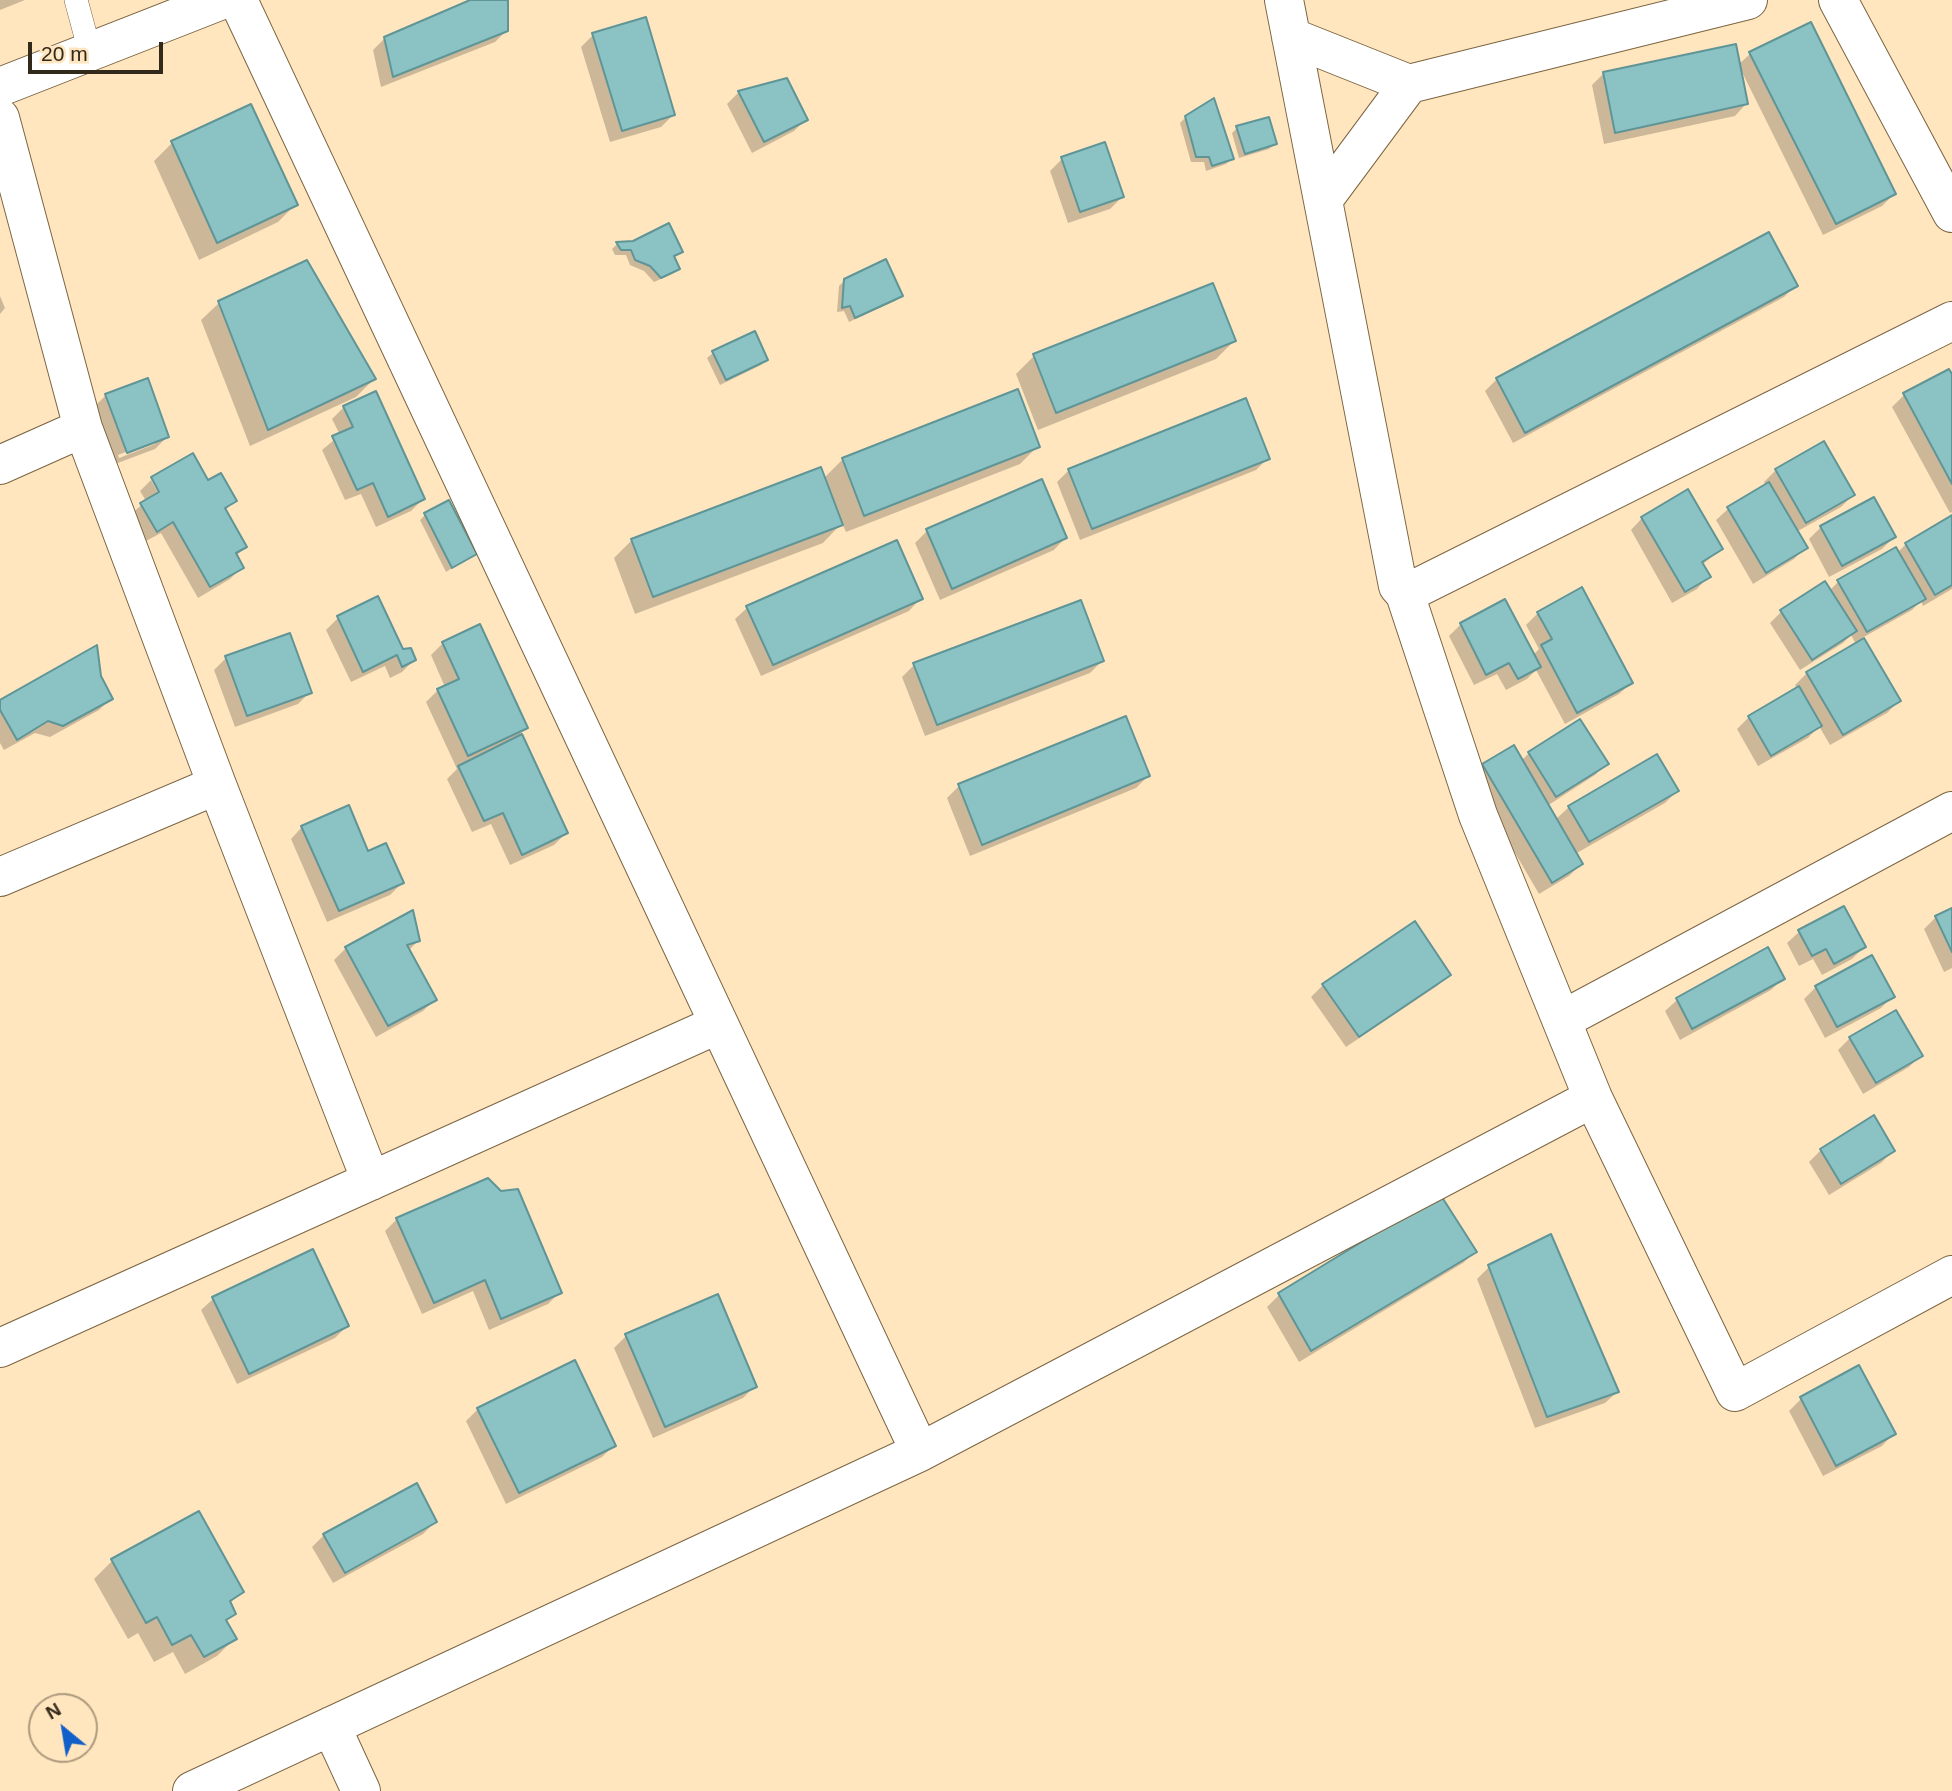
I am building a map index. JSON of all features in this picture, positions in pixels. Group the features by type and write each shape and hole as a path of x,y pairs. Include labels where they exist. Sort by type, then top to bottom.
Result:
{"street":[{"path":"0,87 222,0"},
{"path":"238,0 920,1452"},
{"path":"1323,200 1409,84 1748,0"},
{"path":"1838,0 1952,213"},
{"path":"1288,18 1409,84"},
{"path":"1288,18 1398,586 1405,594 1478,815 1593,1098 1734,1392 1952,1275"},
{"path":"0,118 83,428 217,785 371,1181"},
{"path":"1405,594 1952,321"},
{"path":"0,465 83,428"},
{"path":"0,877 217,785"},
{"path":"1562,1020 1952,811"},
{"path":"0,1348 719,1024"},
{"path":"192,1791 920,1452 1593,1098"},
{"path":"331,1726 361,1791"}],"lane":[{"path":"76,0 90,52"}],"building":[{"path":"470,0 508,0 508,31 393,77 384,37"},
{"path":"646,17 675,115 622,131 592,33"},
{"path":"1811,22 1896,194 1836,224 1749,52"},
{"path":"1736,44 1748,104 1615,133 1603,72"},
{"path":"787,78 808,120 764,142 738,91"},
{"path":"1214,98 1234,159 1212,166 1209,157 1196,157 1185,116"},
{"path":"251,104 298,205 217,243 171,141"},
{"path":"1269,117 1277,144 1245,154 1236,126"},
{"path":"1105,142 1124,197 1080,212 1061,157"},
{"path":"669,223 683,252 674,256 680,269 661,278 650,266 635,260 631,250 621,250 616,242 633,241"},
{"path":"1769,232 1798,286 1525,433 1496,378"},
{"path":"886,259 903,296 855,318 850,306 842,308 844,279"},
{"path":"307,260 376,379 268,430 218,301"},
{"path":"1213,283 1236,341 1056,413 1033,354"},
{"path":"755,331 768,360 726,380 712,351"},
{"path":"1949,369 1952,374 1952,484 1903,393"},
{"path":"148,378 169,437 127,453 105,394"},
{"path":"1018,389 1040,447 864,516 842,458"},
{"path":"376,391 425,499 388,517 373,483 357,490 332,436 353,427 343,406"},
{"path":"1246,398 1270,459 1092,529 1068,469"},
{"path":"1824,441 1855,495 1806,523 1775,469"},
{"path":"193,453 208,480 221,473 237,501 225,508 247,547 236,553 244,568 210,587 173,522 157,532 140,503 159,492 151,477"},
{"path":"821,467 843,525 653,597 631,539"},
{"path":"1042,479 1067,538 952,589 926,529"},
{"path":"1769,482 1808,548 1766,573 1727,507"},
{"path":"1688,489 1723,549 1702,562 1711,577 1685,592 1641,517"},
{"path":"1874,497 1896,537 1842,566 1820,526"},
{"path":"449,500 477,554 452,568 424,513"},
{"path":"1952,515 1952,585 1935,595 1905,543"},
{"path":"897,540 923,599 773,665 746,606"},
{"path":"1896,547 1926,599 1867,632 1837,580"},
{"path":"1825,581 1857,631 1812,660 1780,610"},
{"path":"1582,587 1633,683 1577,713 1541,645 1552,639 1537,612"},
{"path":"378,596 403,649 411,648 416,660 402,667 397,655 363,672 337,616"},
{"path":"1505,599 1541,667 1518,679 1509,663 1486,675 1460,623"},
{"path":"1081,600 1104,661 937,725 913,663"},
{"path":"480,624 528,728 468,756 437,689 459,679 442,642"},
{"path":"290,633 312,693 247,716 225,656"},
{"path":"1864,638 1901,701 1843,735 1806,672"},
{"path":"97,645 101,676 113,699 63,726 48,721 17,740 0,710 0,700"},
{"path":"1799,686 1822,726 1771,756 1748,716"},
{"path":"1126,716 1150,776 982,845 958,784"},
{"path":"1580,719 1609,764 1556,797 1528,752"},
{"path":"522,734 568,833 522,855 503,813 484,821 458,766"},
{"path":"1514,745 1583,864 1552,883 1482,764"},
{"path":"1657,754 1679,791 1589,842 1568,806"},
{"path":"349,805 368,851 386,843 404,883 339,911 301,826"},
{"path":"1844,906 1866,947 1834,964 1826,949 1812,956 1798,930"},
{"path":"1952,908 1952,952 1935,916"},
{"path":"413,910 420,941 407,945 437,1000 388,1026 345,947"},
{"path":"1415,921 1451,975 1359,1037 1322,984"},
{"path":"1768,947 1785,979 1692,1029 1676,998"},
{"path":"1872,955 1895,997 1837,1027 1815,986"},
{"path":"1896,1010 1923,1056 1876,1083 1849,1037"},
{"path":"1874,1115 1895,1151 1841,1184 1820,1149"},
{"path":"488,1178 501,1191 518,1189 562,1293 501,1319 485,1280 434,1303 396,1218"},
{"path":"1440,1194 1477,1252 1311,1351 1278,1293"},
{"path":"1551,1234 1619,1392 1547,1417 1488,1265"},
{"path":"313,1249 349,1326 249,1374 212,1297"},
{"path":"718,1294 757,1387 665,1427 625,1334"},
{"path":"575,1360 616,1446 519,1493 477,1408"},
{"path":"1859,1365 1896,1434 1836,1466 1800,1397"},
{"path":"417,1483 437,1522 345,1573 323,1534"},
{"path":"199,1511 244,1592 230,1601 236,1614 226,1620 237,1639 204,1657 191,1635 172,1645 157,1617 146,1623 111,1559"}]}
